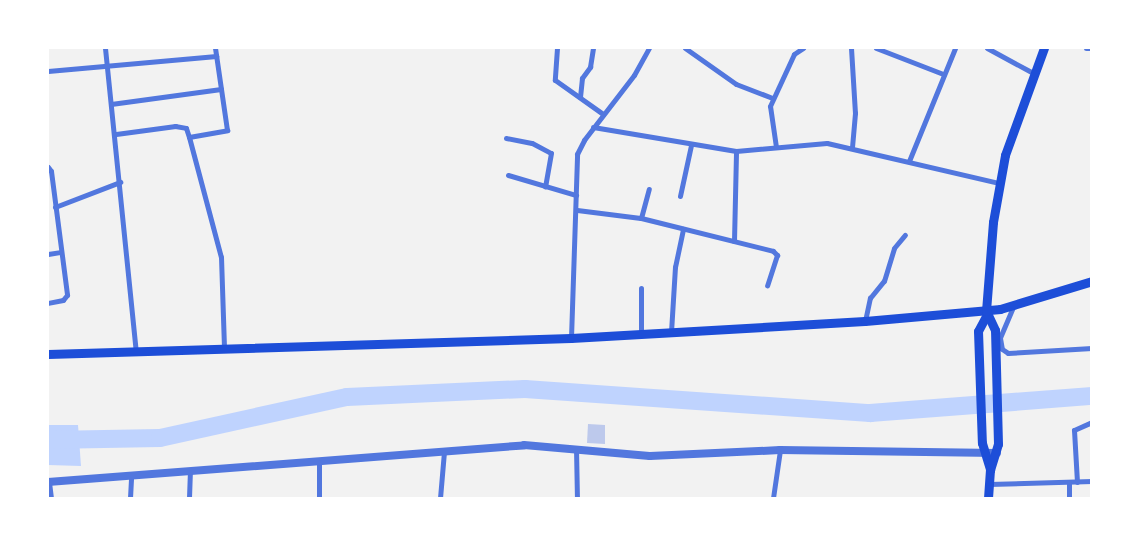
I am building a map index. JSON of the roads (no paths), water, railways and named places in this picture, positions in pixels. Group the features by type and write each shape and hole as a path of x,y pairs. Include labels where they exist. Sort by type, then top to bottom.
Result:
{"main road":[{"path":"990,470 983,448 978,331 986,314 999,183 1005,155 1033,73 1044,48"},
{"path":"48,354 572,338 986,314 1092,281"},
{"path":"986,314 994,330 998,448 990,470 988,498"}],"street":[{"path":"105,48 116,134 136,352"},
{"path":"189,136 227,130 215,48"},
{"path":"557,48 555,80 603,114"},
{"path":"580,97 582,78 590,67 593,48"},
{"path":"572,338 577,210 577,154 603,114 634,75 649,48"},
{"path":"685,48 736,84 772,98"},
{"path":"776,147 769,114 772,98 794,54 803,48"},
{"path":"851,48 855,113 852,148"},
{"path":"876,48 943,74"},
{"path":"909,161 955,48"},
{"path":"987,48 1033,73"},
{"path":"1086,48 1092,48"},
{"path":"48,71 216,56"},
{"path":"112,104 222,89"},
{"path":"116,134 175,126 186,128 221,256 224,350"},
{"path":"594,127 691,145 736,150 827,143 999,183"},
{"path":"506,138 532,143 551,153 545,186"},
{"path":"680,196 691,145"},
{"path":"734,241 736,150"},
{"path":"48,167 51,171 66,298 48,303"},
{"path":"508,175 576,195"},
{"path":"55,207 120,182"},
{"path":"641,218 649,189"},
{"path":"577,210 641,218 776,252 767,284"},
{"path":"671,332 675,267 683,229"},
{"path":"865,321 870,298 884,281 894,248 905,235"},
{"path":"48,254 60,252"},
{"path":"641,288 641,334"},
{"path":"1013,307 1000,338 1002,349 1008,353 1092,348"},
{"path":"1077,482 1074,430 1092,422"},
{"path":"51,498 48,482 524,445 576,447 650,456 780,450 998,448"},
{"path":"576,447 578,498"},
{"path":"773,498 780,450"},
{"path":"440,498 444,451"},
{"path":"318,461 319,498"},
{"path":"189,498 190,471"},
{"path":"130,498 131,476"},
{"path":"989,484 1092,481"},
{"path":"1069,482 1069,498"}],"water":[{"path":"48,425 78,425 81,466 48,465"}],"waterway":[{"path":"48,440 160,438 347,397 525,389 870,413 1092,396"}]}
